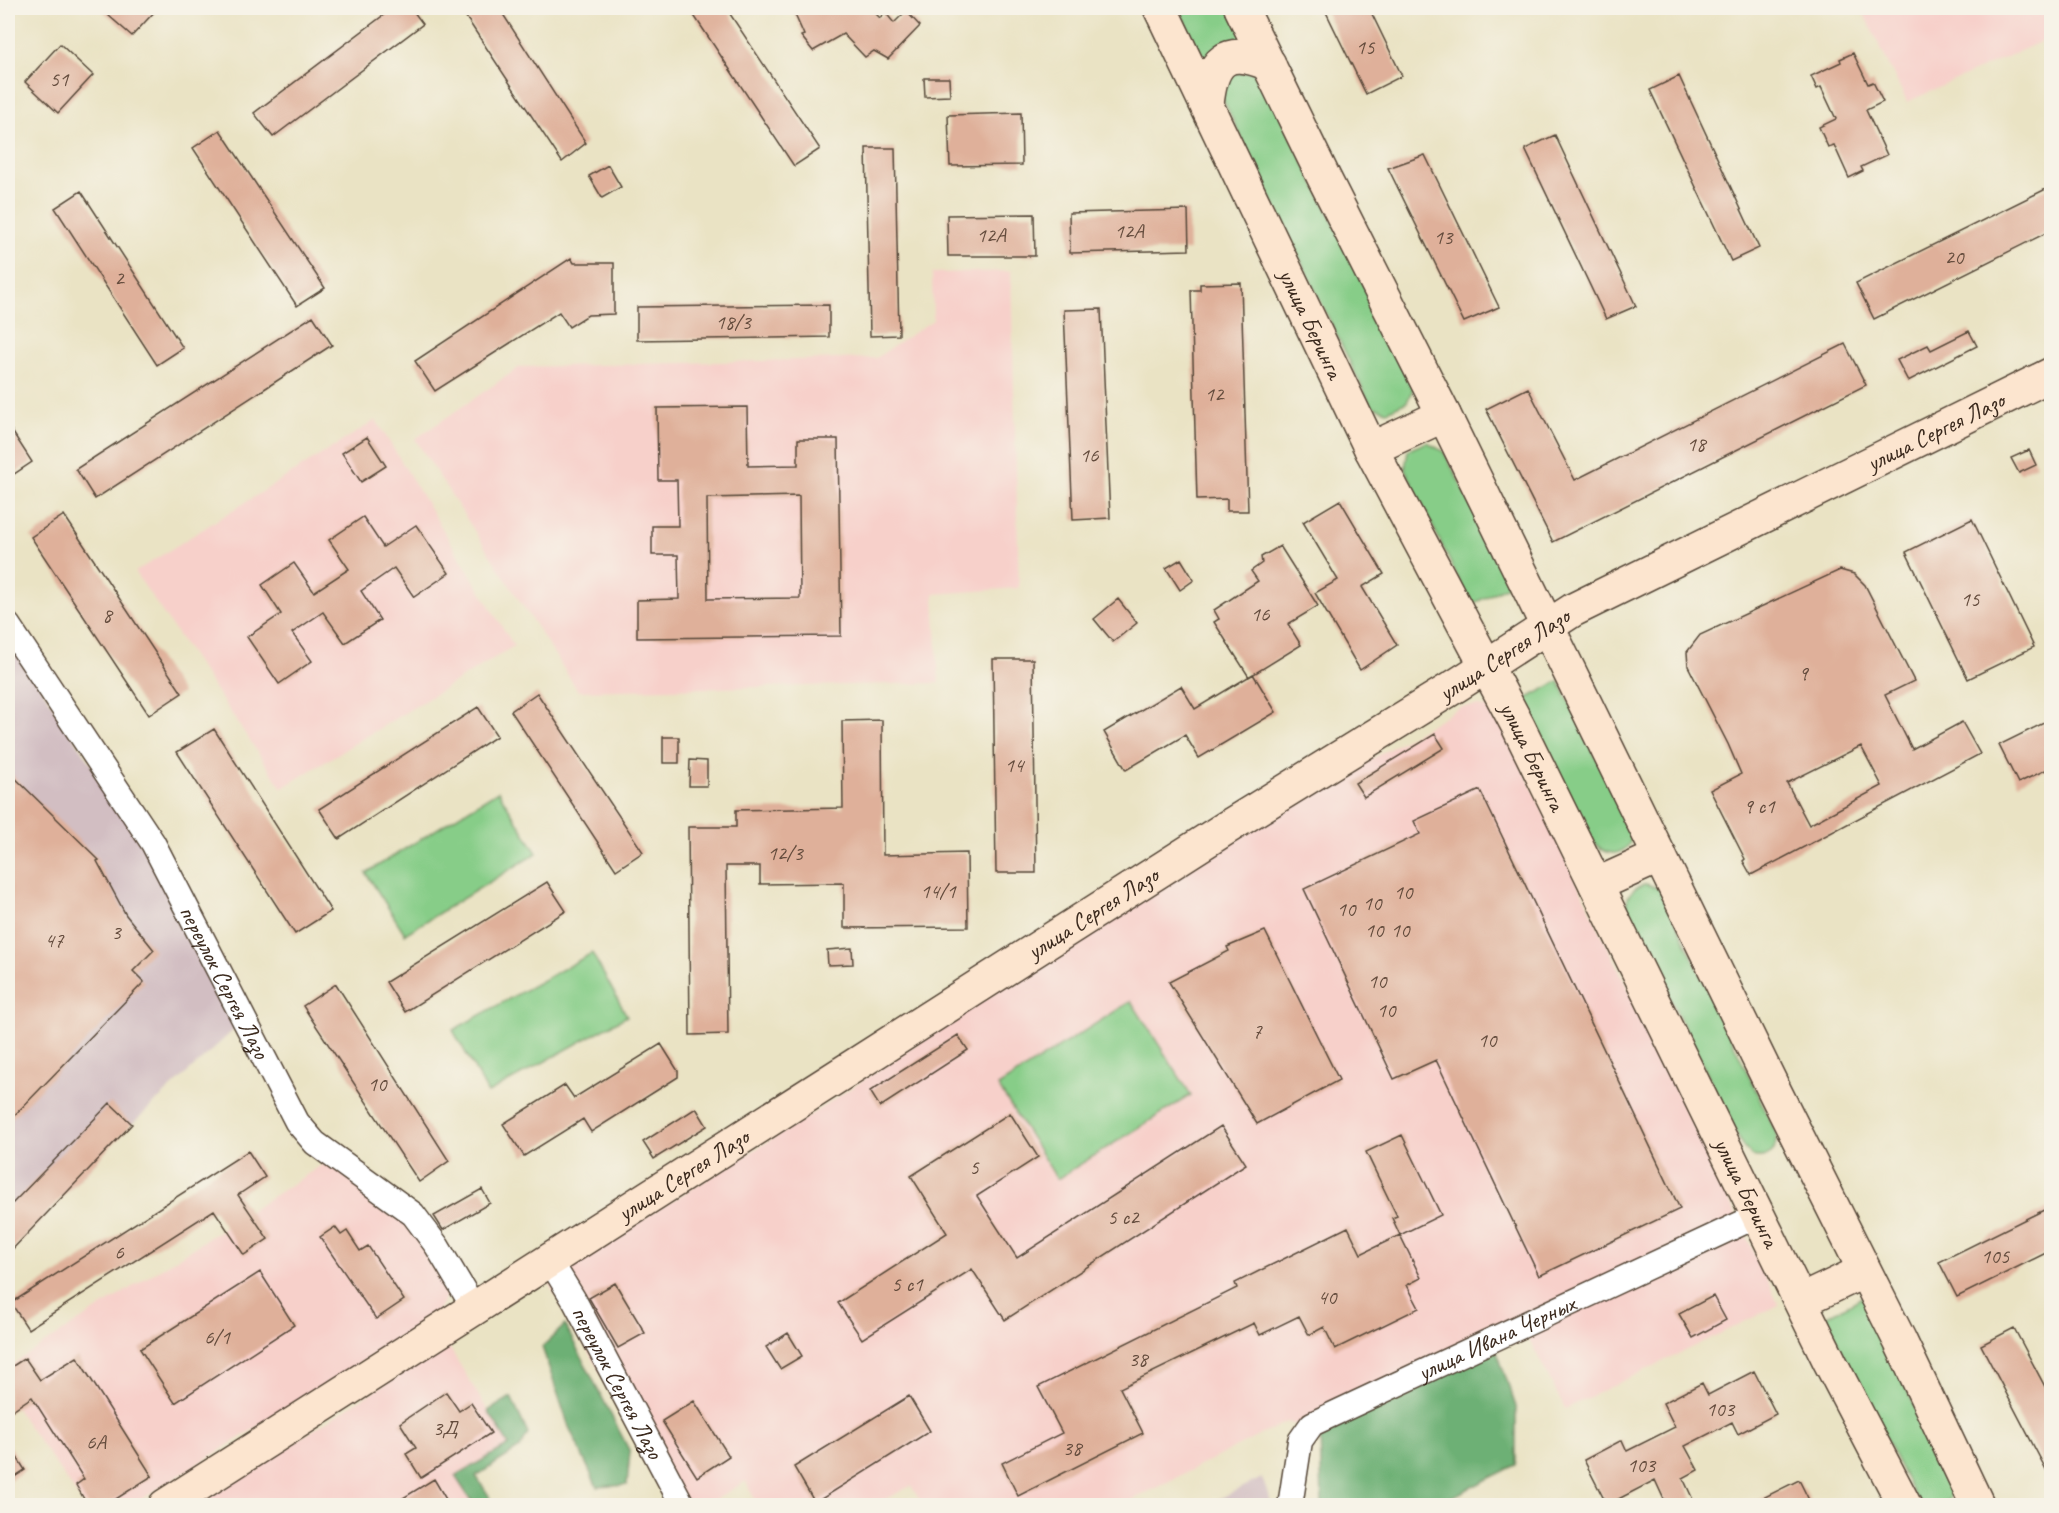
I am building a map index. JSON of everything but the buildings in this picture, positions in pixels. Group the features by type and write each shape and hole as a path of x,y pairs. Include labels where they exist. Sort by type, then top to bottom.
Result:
{"street":[{"name":"улица Беринга","path":"1160,8 1371,449 1518,726 1758,1215 1905,1506"},
{"path":"1241,8 1904,1349 1974,1504"},
{"path":"1207,104 1209,82 1214,68 1226,59 1242,56 1269,64"},
{"name":"улица Сергея Лазо","path":"165,1506 549,1259 1573,609 2052,374"},
{"path":"1371,449 1444,415"},
{"name":"переулок Сергея Лазо","path":"8,625 153,843 297,1122 315,1143 413,1214 437,1246 474,1308"},
{"path":"1596,885 1660,856"},
{"name":"улица Ивана Черных","path":"1290,1506 1299,1442 1312,1424 1758,1215"},
{"name":"переулок Сергея Лазо","path":"549,1259 574,1300 682,1506"},
{"path":"1801,1301 1864,1271"}],"shaded area":[{"path":"1861,8 2051,8 2051,37 1907,102"},
{"path":"1011,271 1019,588 934,594 939,683 578,691 415,439 520,367 876,358 933,320 932,273"},
{"path":"376,420 514,646 282,788 135,572"},
{"path":"8,638 147,848 239,1025 132,1124 8,1254"},
{"path":"1478,706 1495,710 1779,1305 1565,1409 1526,1333 1313,1429 1286,1422 1122,1505 923,1505 911,1486 874,1505 757,1505 746,1481 706,1505 678,1506 546,1279 806,1118 1124,906 1460,707"},
{"path":"328,1161 407,1220 430,1250 448,1293 434,1317 132,1505 84,1505 8,1397 8,1367"},
{"path":"447,1344 509,1445 456,1476 473,1505 195,1506"},
{"path":"1262,1478 1272,1505 1206,1505"}],"green space":[{"path":"1178,8 1229,8 1246,41 1205,62"},
{"path":"1259,71 1414,387 1407,402 1387,411 1371,406 1219,91 1224,74"},
{"path":"1427,442 1444,452 1511,584 1471,605 1405,469 1408,450"},
{"path":"1559,681 1632,832 1628,846 1618,852 1605,851 1594,842 1520,702"},
{"path":"498,791 537,853 405,934 366,873"},
{"path":"1646,884 1658,888 1662,893 1777,1135 1774,1150 1763,1157 1752,1156 1743,1147 1627,910 1630,893"},
{"path":"592,953 627,1016 488,1093 453,1030"},
{"path":"1131,1001 1191,1095 1057,1179 998,1086"},
{"path":"1863,1297 1952,1485 1949,1500 1939,1505 1918,1503 1825,1317"},
{"path":"565,1325 630,1452 627,1485 597,1487 569,1427 542,1347"},
{"path":"1496,1349 1516,1407 1516,1465 1436,1505 1322,1505 1320,1430"},
{"path":"511,1397 528,1434 520,1448 476,1476 495,1505 474,1505 455,1476 509,1445 488,1411"}]}
